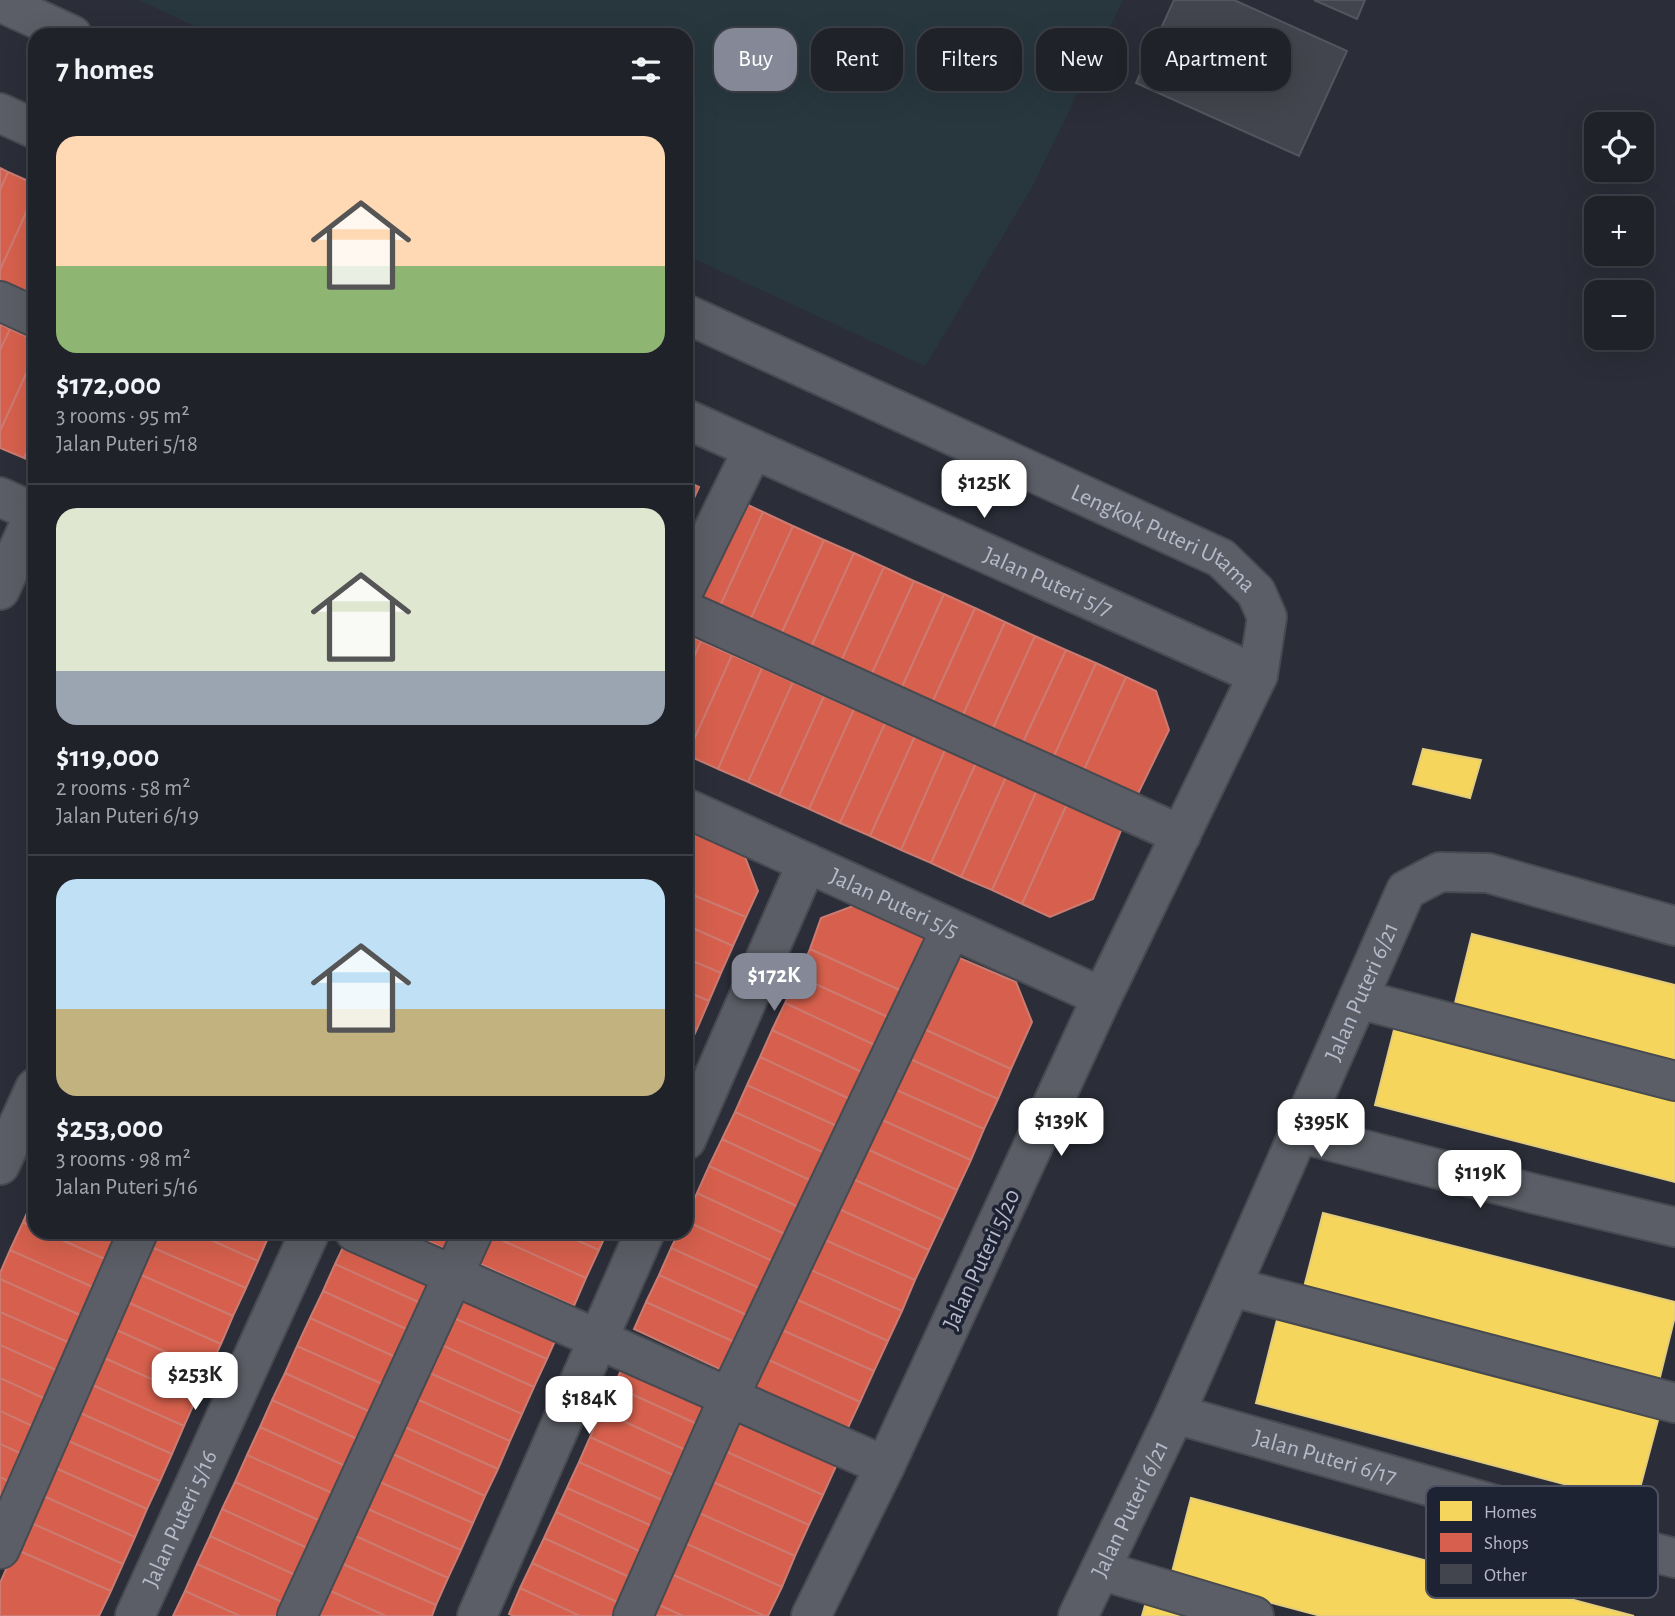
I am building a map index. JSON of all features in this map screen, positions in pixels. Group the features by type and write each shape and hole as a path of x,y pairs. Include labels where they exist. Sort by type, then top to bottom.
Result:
{"street":[{"path":"0,2 57,28"},
{"path":"0,113 28,126"},
{"path":"0,301 28,314"},
{"name":"Lengkok Puteri Utama","path":"693,317 1220,558 1256,592 1267,617 1258,675"},
{"name":"Jalan Puteri 5/7","path":"693,422 1258,675"},
{"path":"693,572 753,449"},
{"path":"0,497 28,509"},
{"path":"0,590 28,528"},
{"path":"693,614 1181,835"},
{"name":"Jalan Puteri 5/20","path":"811,1616 885,1465 1102,998 1258,675"},
{"name":"Jalan Puteri 5/5","path":"693,811 1102,998"},
{"path":"693,1124 807,863"},
{"name":"Jalan Puteri 6/21","path":"1078,1616 1175,1414 1406,890 1440,872 1488,873 1675,926"},
{"path":"633,1616 729,1397 951,929"},
{"path":"1358,999 1675,1081"},
{"path":"0,1165 28,1105"},
{"path":"1299,1133 1675,1227"},
{"path":"0,1549 135,1239"},
{"name":"Jalan Puteri 5/16","path":"135,1616 307,1239"},
{"path":"371,1239 885,1465"},
{"path":"297,1616 470,1239"},
{"path":"477,1616 642,1239"},
{"path":"1231,1287 1675,1403"},
{"name":"Jalan Puteri 6/17","path":"1175,1414 1429,1486"},
{"name":"Jalan Puteri 6/17","path":"1658,1554 1675,1558"},
{"path":"1100,1570 1254,1616"}],"shaded area":[{"path":"139,0 1123,0 1109,28 1036,28 1036,91 1079,91 1032,187 925,366 693,258 693,28 199,28"}],"building: Homes":[{"path":"1423,749 1481,760 1470,798 1413,784"},
{"path":"1472,934 1675,985 1675,1067 1453,1011"},
{"path":"1396,1022 1675,1094 1675,1182 1375,1105"},
{"path":"1323,1213 1675,1302 1675,1316 1659,1381 1303,1291"},
{"path":"1280,1308 1661,1409 1641,1486 1571,1486 1256,1403"},
{"path":"1191,1498 1426,1561 1426,1598 1566,1598 1634,1616 1321,1616 1171,1576"},
{"path":"1148,1595 1230,1616 1142,1616"}],"building: Shops":[{"path":"0,168 8,172 0,190"},
{"path":"8,172 28,181 28,208 0,270 0,190"},
{"path":"28,208 28,288 22,300 0,290 0,270"},
{"path":"28,288 28,303 22,300"},
{"path":"0,324 10,329 0,350"},
{"path":"10,329 28,337 28,369 0,431 0,350"},
{"path":"28,369 28,450 24,458 0,448 0,431"},
{"path":"693,484 699,487 693,500"},
{"path":"733,498 763,512 716,615 693,604 693,586"},
{"path":"763,512 793,526 746,629 716,615"},
{"path":"793,526 824,540 777,643 746,629"},
{"path":"824,540 854,553 807,656 777,643"},
{"path":"854,553 884,567 837,670 807,656"},
{"path":"884,567 914,581 867,684 837,670"},
{"path":"914,581 944,594 897,698 867,684"},
{"path":"944,594 975,608 928,712 897,698"},
{"path":"975,608 1005,622 958,726 928,712"},
{"path":"1005,622 1035,636 988,739 958,726"},
{"path":"1035,636 1066,650 1018,753 988,739"},
{"path":"693,637 701,641 693,659"},
{"path":"701,641 732,655 693,742 693,659"},
{"path":"1066,650 1096,663 1049,767 1018,753"},
{"path":"732,655 762,668 718,769 693,758 693,742"},
{"path":"1096,663 1126,677 1079,781 1049,767"},
{"path":"762,668 793,682 748,782 718,769"},
{"path":"1126,677 1156,691 1169,730 1133,804 1079,781"},
{"path":"793,682 824,696 779,796 748,782"},
{"path":"824,696 854,709 809,809 779,796"},
{"path":"854,709 885,723 840,823 809,809"},
{"path":"885,723 915,736 870,836 840,823"},
{"path":"915,736 945,750 901,850 870,836"},
{"path":"945,750 976,763 931,863 901,850"},
{"path":"976,763 1006,777 961,877 931,863"},
{"path":"1006,777 1037,790 992,890 961,877"},
{"path":"1037,790 1067,804 1022,904 992,890"},
{"path":"1067,804 1122,828 1093,899 1050,917 1022,904"},
{"path":"693,831 742,849 758,891 746,917 693,895"},
{"path":"693,895 746,917 733,946 693,928"},
{"path":"861,903 928,932 902,991 810,949 821,918"},
{"path":"693,928 733,946 721,973 693,961"},
{"path":"810,949 902,991 890,1018 798,976"},
{"path":"943,951 1016,982 1032,1022 1011,1069 911,1023"},
{"path":"693,961 721,973 709,1001 693,994"},
{"path":"798,976 890,1018 877,1046 785,1003"},
{"path":"693,994 709,1001 697,1029 693,1027"},
{"path":"785,1003 877,1046 864,1073 772,1030"},
{"path":"911,1023 1011,1069 998,1099 897,1053"},
{"path":"772,1030 864,1073 852,1100 760,1057"},
{"path":"897,1053 998,1099 984,1129 883,1084"},
{"path":"760,1057 852,1100 839,1127 747,1085"},
{"path":"883,1084 984,1129 971,1160 869,1114"},
{"path":"747,1085 839,1127 827,1154 735,1112"},
{"path":"735,1112 827,1154 814,1182 722,1139"},
{"path":"869,1114 971,1160 957,1190 856,1144"},
{"path":"722,1139 814,1182 801,1208 709,1166"},
{"path":"856,1144 957,1190 943,1220 842,1174"},
{"path":"709,1166 801,1208 789,1236 697,1193"},
{"path":"842,1174 943,1220 929,1250 828,1204"},
{"path":"697,1193 789,1236 777,1263 693,1224 693,1202"},
{"path":"828,1204 929,1250 915,1280 814,1235"},
{"path":"28,1211 28,1224 23,1222"},
{"path":"23,1222 28,1224 28,1239 60,1239 116,1264 104,1292 10,1250"},
{"path":"693,1224 777,1263 764,1290 671,1248 676,1239 693,1239"},
{"path":"814,1235 915,1280 902,1311 800,1265"},
{"path":"60,1239 118,1239 116,1264"},
{"path":"152,1239 209,1239 258,1261 246,1288 149,1246"},
{"path":"209,1239 267,1239 258,1261"},
{"path":"347,1239 352,1239 440,1278 427,1306 335,1264"},
{"path":"424,1239 453,1239 448,1250"},
{"path":"483,1239 499,1239 586,1278 574,1306 474,1261"},
{"path":"499,1239 574,1239 599,1250 586,1278"},
{"path":"574,1239 604,1239 599,1250"},
{"path":"149,1246 246,1288 233,1316 137,1273"},
{"path":"671,1248 764,1290 751,1317 659,1275"},
{"path":"10,1250 104,1292 91,1320 0,1279"},
{"path":"335,1264 427,1306 415,1333 323,1291"},
{"path":"800,1265 902,1311 888,1341 787,1295"},
{"path":"137,1273 233,1316 221,1344 125,1301"},
{"path":"659,1275 751,1317 739,1344 646,1302"},
{"path":"0,1279 91,1320 79,1347 0,1312"},
{"path":"459,1287 559,1332 547,1359 447,1315"},
{"path":"323,1291 415,1333 402,1360 310,1318"},
{"path":"787,1295 888,1341 874,1371 773,1326"},
{"path":"125,1301 221,1344 208,1371 112,1328"},
{"path":"646,1302 739,1344 726,1372 634,1329"},
{"path":"0,1312 79,1347 67,1375 0,1345"},
{"path":"447,1315 547,1359 534,1387 435,1342"},
{"path":"310,1318 402,1360 389,1387 297,1346"},
{"path":"773,1326 874,1371 860,1402 760,1356"},
{"path":"112,1328 208,1371 196,1399 100,1356"},
{"path":"435,1342 534,1387 522,1414 423,1370"},
{"path":"0,1345 67,1375 54,1403 0,1378"},
{"path":"297,1346 389,1387 377,1415 285,1373"},
{"path":"100,1356 196,1399 184,1426 88,1383"},
{"path":"760,1356 860,1402 846,1432 746,1386"},
{"path":"625,1361 720,1404 708,1429 614,1386"},
{"path":"423,1370 522,1414 510,1441 410,1396"},
{"path":"285,1373 377,1415 364,1442 272,1400"},
{"path":"0,1378 54,1403 41,1430 0,1411"},
{"path":"88,1383 184,1426 172,1454 76,1411"},
{"path":"614,1386 708,1429 696,1455 602,1411"},
{"path":"410,1396 510,1441 498,1469 398,1424"},
{"path":"272,1400 364,1442 352,1469 260,1427"},
{"path":"0,1411 41,1430 29,1457 0,1444"},
{"path":"76,1411 172,1454 160,1481 64,1439"},
{"path":"602,1411 696,1455 684,1480 590,1437"},
{"path":"738,1420 837,1464 823,1495 725,1451"},
{"path":"398,1424 498,1469 485,1496 386,1451"},
{"path":"260,1427 352,1469 339,1496 247,1455"},
{"path":"590,1437 684,1480 673,1505 579,1462"},
{"path":"64,1439 160,1481 147,1509 51,1466"},
{"path":"0,1444 29,1457 16,1485 0,1477"},
{"path":"386,1451 485,1496 473,1523 373,1479"},
{"path":"725,1451 823,1495 809,1525 711,1481"},
{"path":"247,1455 339,1496 327,1524 235,1482"},
{"path":"579,1462 673,1505 661,1530 567,1488"},
{"path":"51,1466 147,1509 135,1537 39,1494"},
{"path":"0,1477 16,1485 0,1511"},
{"path":"373,1479 473,1523 461,1550 361,1506"},
{"path":"711,1481 809,1525 795,1556 697,1512"},
{"path":"235,1482 327,1524 314,1551 222,1509"},
{"path":"567,1488 661,1530 650,1556 556,1512"},
{"path":"39,1494 135,1537 123,1564 27,1521"},
{"path":"361,1506 461,1550 448,1578 349,1533"},
{"path":"222,1509 314,1551 302,1578 210,1536"},
{"path":"556,1512 650,1556 638,1581 544,1538"},
{"path":"697,1512 795,1556 782,1587 683,1542"},
{"path":"27,1521 123,1564 111,1591 15,1549"},
{"path":"349,1533 448,1578 436,1605 336,1561"},
{"path":"210,1536 302,1578 289,1605 197,1564"},
{"path":"544,1538 638,1581 626,1606 532,1563"},
{"path":"683,1542 782,1587 768,1616 669,1573"},
{"path":"15,1549 111,1591 99,1616 0,1616 0,1583"},
{"path":"336,1561 436,1605 432,1616 386,1616 324,1588"},
{"path":"532,1563 626,1606 622,1616 580,1616 520,1588"},
{"path":"197,1564 289,1605 284,1616 240,1616 185,1591"},
{"path":"669,1573 765,1616 683,1616 655,1603"},
{"path":"324,1588 386,1616 313,1616"},
{"path":"520,1588 580,1616 509,1614"},
{"path":"185,1591 240,1616 173,1616"},
{"path":"655,1603 683,1616 650,1616"}],"building: Other":[{"path":"1174,0 1234,0 1347,51 1299,156 1154,91 1291,91 1291,28 1161,28"},
{"path":"1314,0 1365,0 1357,19"},
{"path":"1141,72 1141,85 1136,83"}]}
